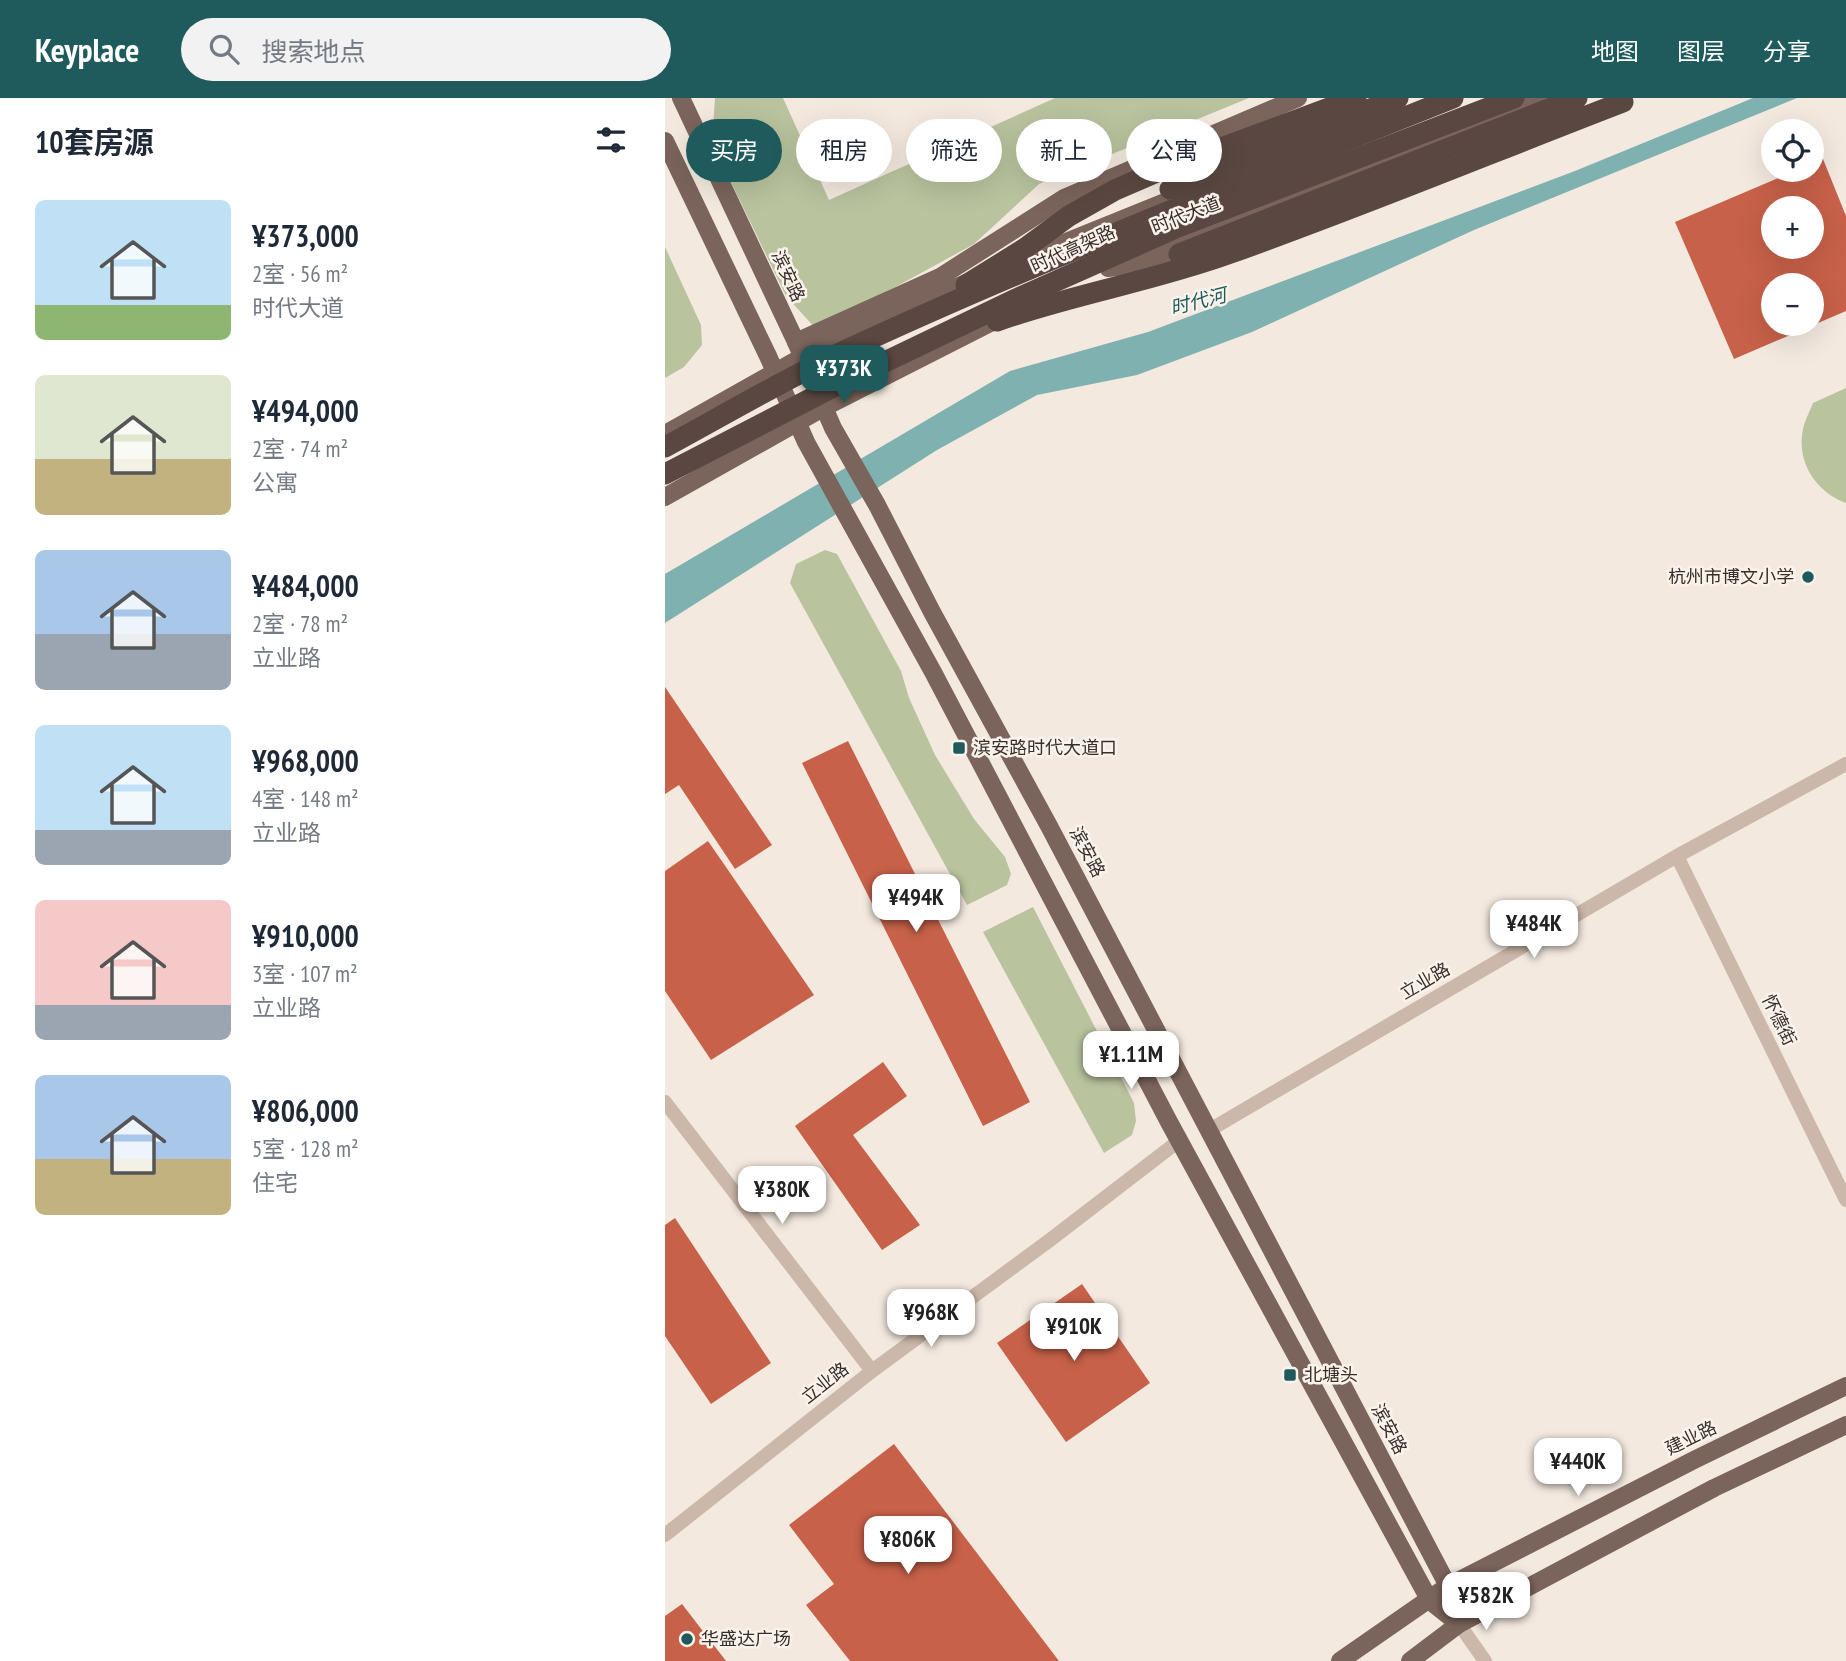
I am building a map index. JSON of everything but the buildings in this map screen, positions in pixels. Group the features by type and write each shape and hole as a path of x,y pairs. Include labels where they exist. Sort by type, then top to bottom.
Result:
{"highway":[{"path":"900,327 1024,249 1069,216 1115,190 1356,98"},
{"path":"1170,189 1398,98"},
{"name":"时代高架路","path":"665,447 840,353 1172,209 1453,98"},
{"name":"时代高架路","path":"665,474 762,422 1016,299 1178,228 1514,98"},
{"path":"1179,254 1577,98"},
{"path":"905,352 1033,309 1156,278 1232,253 1628,100"}],"main road":[{"name":"滨安路","path":"681,98 799,349 823,408 1056,838 1448,1586 1459,1624"},
{"path":"799,349 940,277 1064,198 1298,98"},
{"name":"时代大道","path":"665,434 775,371 799,349 1426,98"},
{"name":"时代大道","path":"665,496 823,408 1046,295 1108,268 1549,98"},
{"name":"滨安路","path":"665,141 797,422 988,775 1179,1140 1430,1601 1459,1624"},
{"path":"1097,229 1132,205 1170,189"},
{"path":"958,265 1047,249"},
{"path":"1108,268 1151,263 1179,254"},
{"name":"建业路","path":"1340,1661 1448,1586 1696,1459 1846,1387"},
{"path":"1410,1661 1459,1624 1714,1488 1846,1425"}],"street":[{"name":"立业路","path":"1208,1131 1677,856 1846,764"},
{"name":"怀德街","path":"1677,856 1846,1200"},
{"path":"665,1102 872,1371"},
{"name":"立业路","path":"665,1535 872,1371 1050,1240 1179,1140"},
{"name":"滨安路","path":"1459,1624 1485,1661"}],"green space":[{"path":"715,98 783,98 796,127 796,182 821,182 829,200 869,182 892,182 892,172 906,165 906,182 1002,182 1002,122 1055,98 1249,98 1198,119 1126,119 1126,148 1112,154 1112,119 1016,119 1016,182 1044,182 974,244 817,330 786,296 731,182 782,182 782,119 714,119"},
{"path":"665,247 701,325 702,345 684,367 665,378"},
{"path":"1846,388 1846,503 1835,498 1817,483 1806,464 1802,441 1804,426 1813,403"},
{"path":"825,550 837,554 901,671 909,698 935,755 974,819 1005,857 1011,874 1007,885 967,905 790,583 796,564"},
{"path":"1033,907 1134,1103 1136,1121 1132,1135 1104,1153 983,932"}],"water":[{"path":"1753,98 1797,98 1474,230 1252,332 1137,375 1037,395 937,450 665,623 665,574 1010,371 1148,332 1575,171"}],"place":[{"name":"杭州市博文小学","path":"1808,577"},
{"name":"滨安路时代大道口","path":"959,748"},
{"name":"北塘头","path":"1290,1375"},
{"name":"华盛达广场","path":"687,1639"}],"water label":[{"name":"时代河","path":"1198,301"}]}
